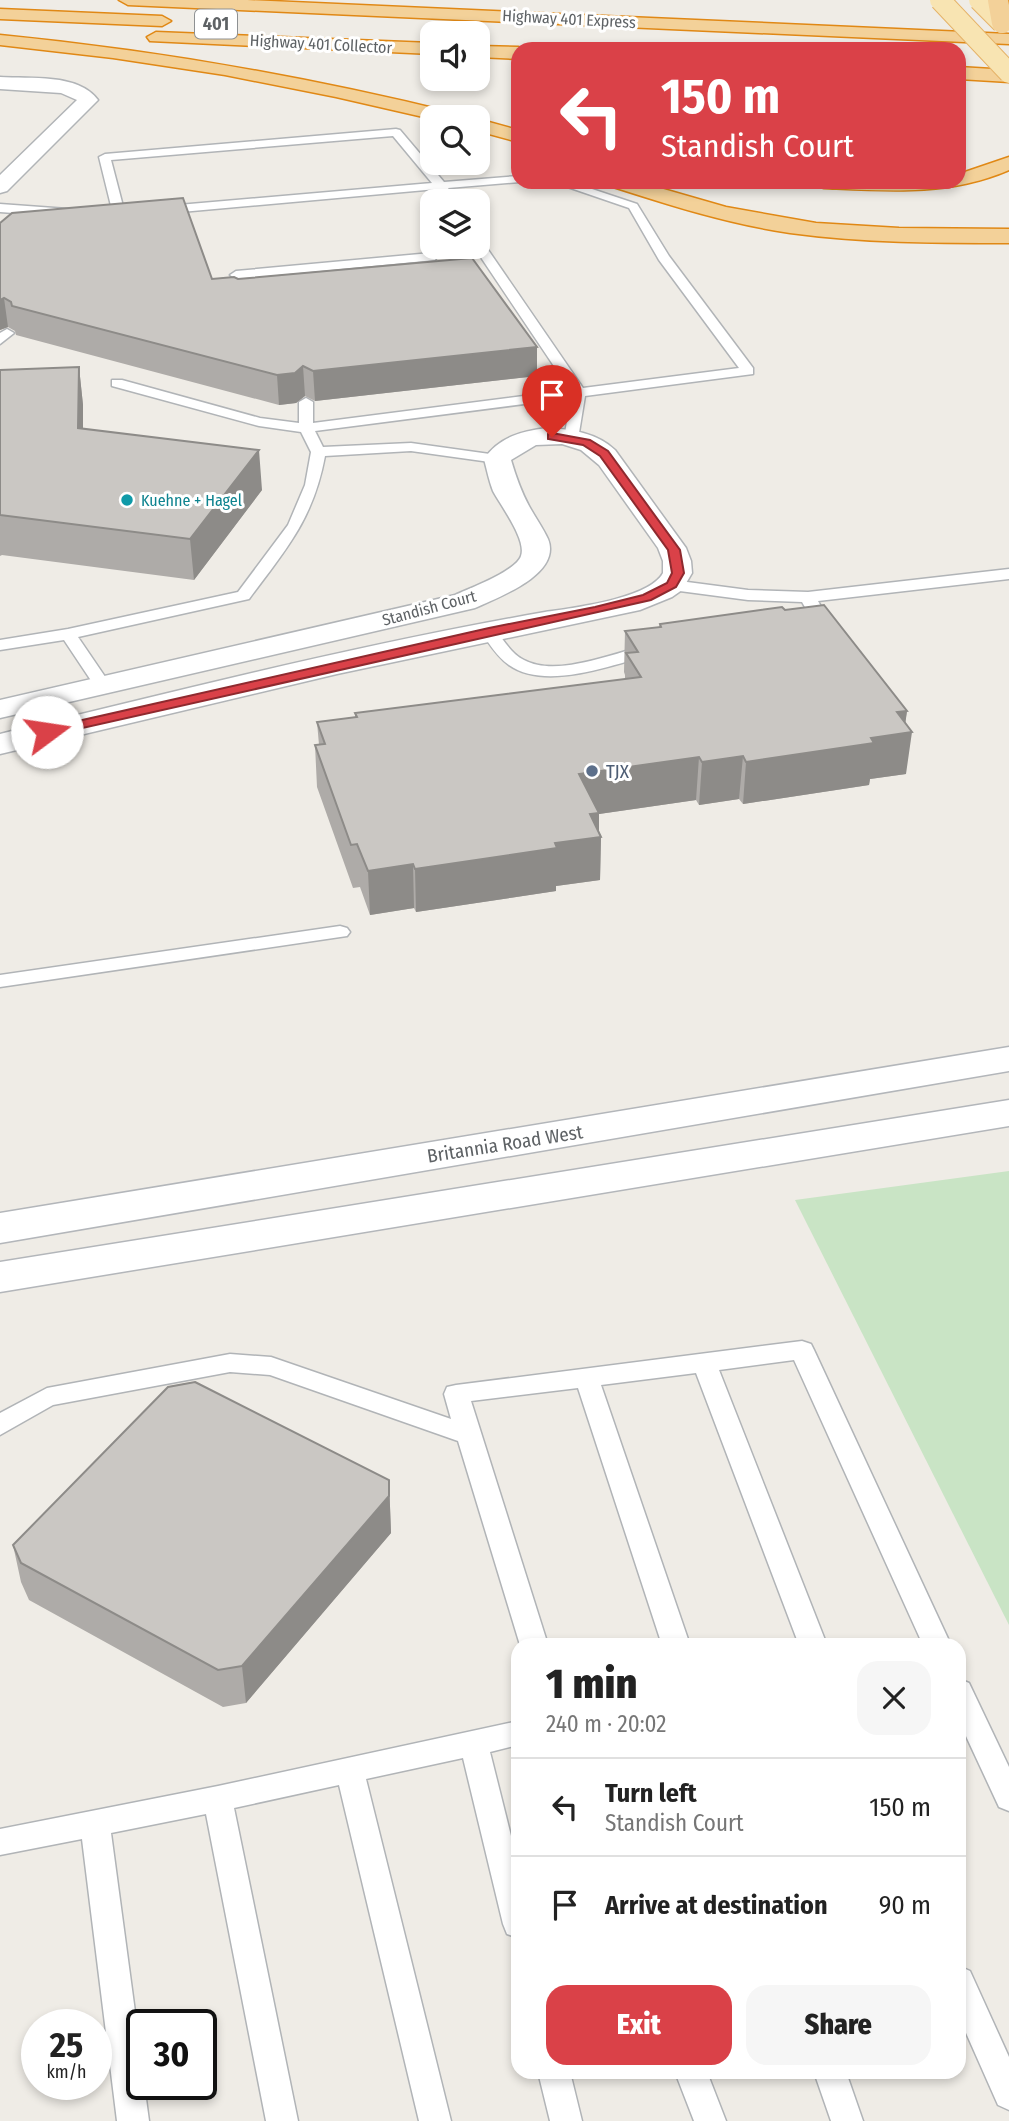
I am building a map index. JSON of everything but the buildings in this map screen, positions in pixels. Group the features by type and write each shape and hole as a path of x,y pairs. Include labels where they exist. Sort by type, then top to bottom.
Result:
{"highway":[{"name":"Highway 401 Express","path":"128,0 1007,24"},
{"path":"512,0 1007,24"},
{"path":"999,0 1007,24"},
{"path":"922,12 1007,24"},
{"name":"401","path":"0,14 420,33"},
{"name":"Highway 401 Collector","path":"0,30 420,48"},
{"name":"Highway 401 Express","path":"490,36 533,38"},
{"path":"0,40 114,52 229,70 420,110"},
{"path":"490,52 511,53"},
{"path":"966,58 1009,60"},
{"path":"966,73 1009,75"},
{"path":"966,84 1009,85"},
{"path":"490,128 511,134"},
{"path":"490,130 511,140"},
{"path":"966,179 1009,163"},
{"path":"639,189 680,202 789,226 872,234 1009,236"}],"main road":[{"path":"940,0 1009,75"},
{"path":"979,0 1007,24"}],"street":[{"path":"0,83 68,89 85,94 88,100 0,187"},
{"path":"497,459 506,447 534,437 571,439 586,443 604,454 662,532 678,563 678,573 672,585"},
{"name":"Standish Court","path":"0,709 465,602 523,573 534,564 537,555 534,536 505,486 497,459"},
{"name":"Standish Court","path":"0,744 489,632 620,605 647,598 672,585"},
{"path":"465,602 489,632"},
{"path":"102,684 119,715"},
{"name":"Britannia Road West","path":"0,1228 1009,1059"},
{"path":"0,1277 1009,1113"}],"lane":[{"path":"119,214 105,157 261,142 396,132 443,189"},
{"path":"146,211 511,180"},
{"path":"117,383 259,422 306,428 748,371 663,257 633,206 581,189"},
{"path":"0,208 79,213"},
{"path":"106,214 133,213"},
{"path":"236,275 420,258"},
{"path":"488,259 579,393 571,439"},
{"path":"0,645 68,634 243,596 295,526 312,485 318,452 306,428 306,402"},
{"path":"318,452 411,447 497,459"},
{"path":"672,585 748,595 808,597 1009,574"},
{"path":"796,628 823,625 808,597"},
{"path":"489,632 514,662 532,669 548,671 578,667 670,645"},
{"path":"68,634 102,684"},
{"path":"0,981 340,932"},
{"path":"532,1638 456,1394 802,1350 933,1638"},
{"path":"0,1425 47,1398 230,1363 271,1366 468,1436"},
{"path":"705,1363 810,1638"},
{"path":"587,1378 674,1638"},
{"path":"966,1706 1009,1798"},
{"path":"0,1842 218,1799 511,1734"},
{"path":"473,1742 511,1896"},
{"path":"349,1769 435,2121"},
{"path":"218,1799 282,2121"},
{"path":"94,1822 133,2121"},
{"path":"966,1996 1009,2094"},
{"path":"556,2079 566,2121"},
{"path":"694,2079 710,2121"},
{"path":"832,2079 847,2121"}],"green space":[{"path":"1009,1171 1009,1625 795,1200"}],"place":[{"name":"Kuehne + Hagel","path":"127,500"},
{"name":"TJX","path":"592,771"}],"route":[{"path":"47,732 489,632 570,617 647,598 672,585 678,573 674,550 604,454 586,443 552,437"}]}
